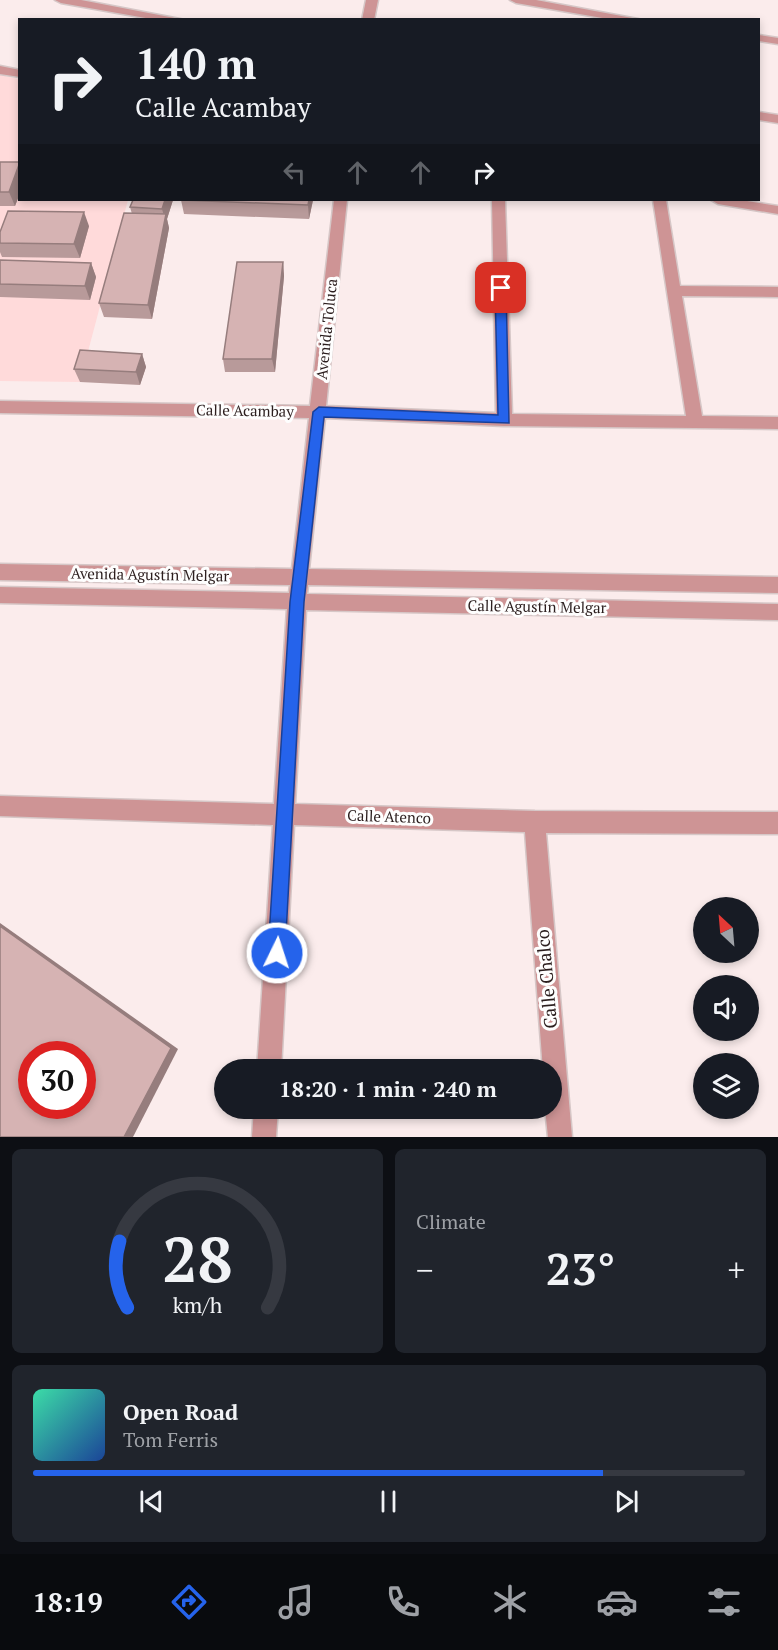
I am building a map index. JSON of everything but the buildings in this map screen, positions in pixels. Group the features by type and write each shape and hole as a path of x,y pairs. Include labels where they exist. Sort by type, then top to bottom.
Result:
{"street":[{"path":"61,0 168,18"},
{"path":"368,18 372,0"},
{"path":"516,0 634,16"},
{"path":"760,38 778,41"},
{"path":"0,70 18,74"},
{"path":"760,116 778,119"},
{"name":"Avenida Toluca","path":"270,1059 297,602 340,201"},
{"path":"498,201 504,420"},
{"path":"659,201 695,421"},
{"path":"724,201 778,210"},
{"path":"674,291 778,292"},
{"name":"Calle Acambay","path":"0,407 319,412 504,420 778,423"},
{"name":"Avenida Agustín Melgar","path":"0,572 300,578"},
{"name":"Calle Agustín Melgar","path":"300,578 778,585"},
{"name":"Avenida Agustín Melgar","path":"0,595 297,602"},
{"name":"Calle Agustín Melgar","path":"297,602 778,612"},
{"name":"Calle Atenco","path":"0,806 777,827"},
{"name":"Calle Chalco","path":"535,822 560,1137"},
{"path":"264,1137 265,1119"}],"shaded area":[{"path":"0,75 18,79 18,201 128,201 80,382 0,381"}],"route":[{"path":"277,953 297,602 319,412 504,420 501,288"}]}
